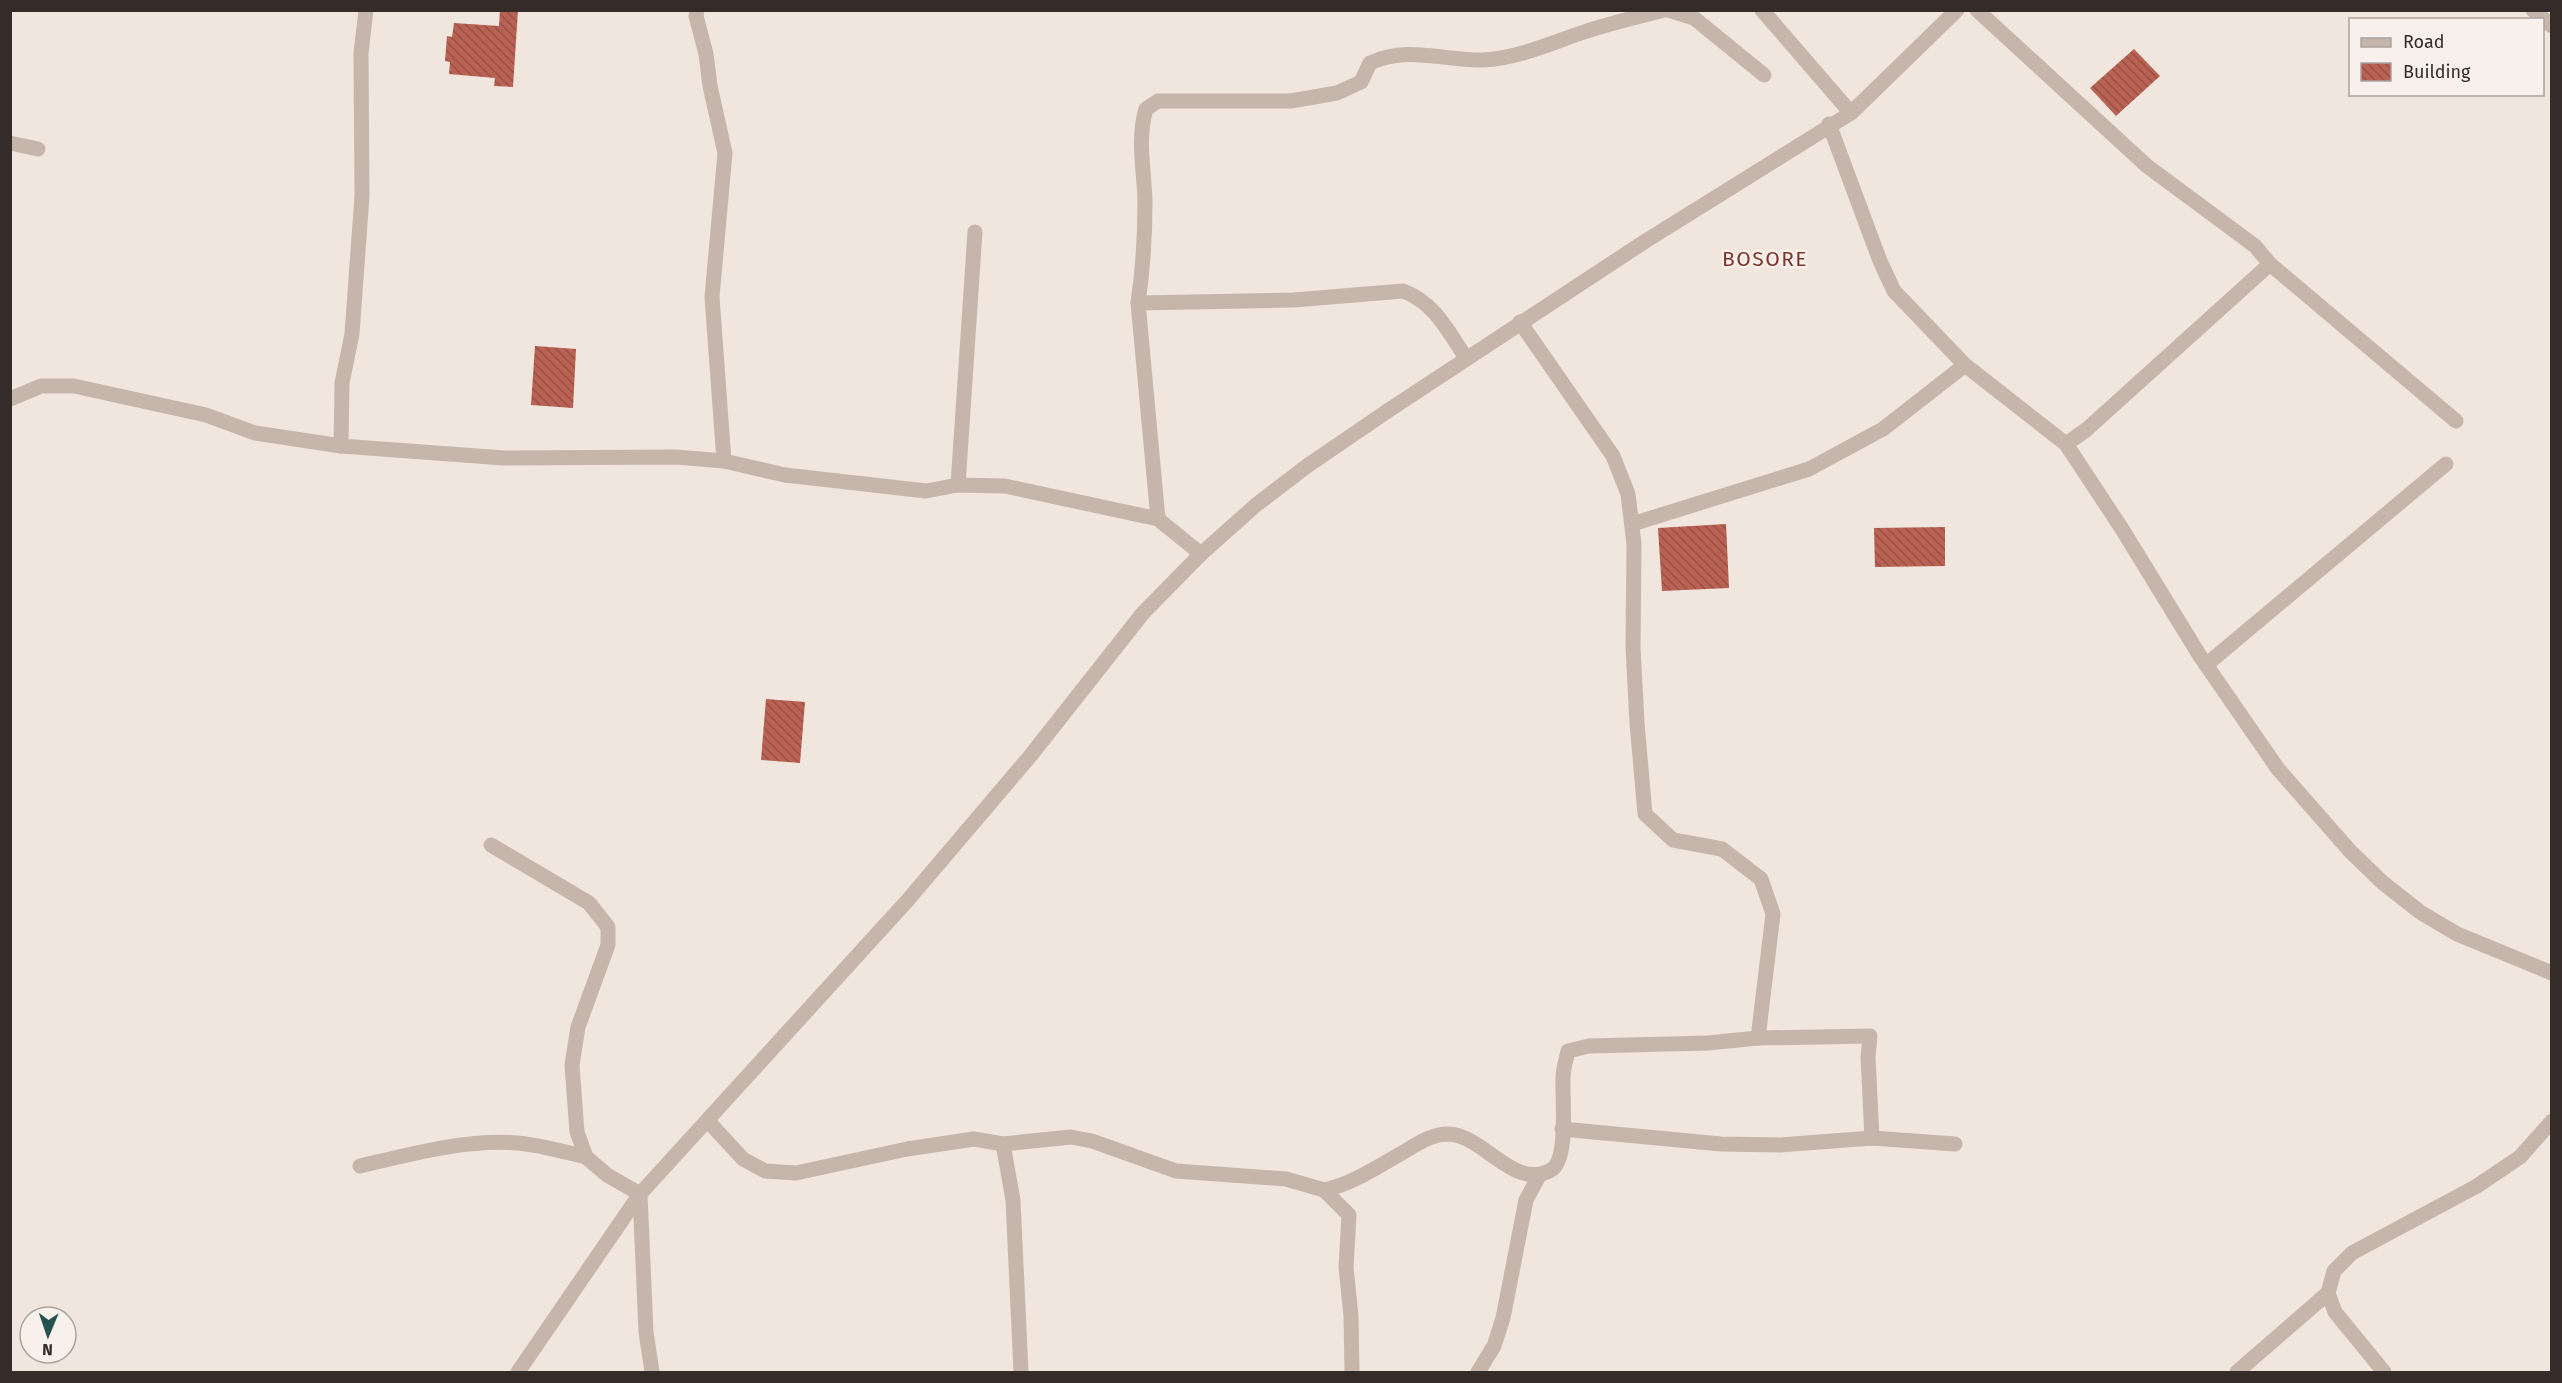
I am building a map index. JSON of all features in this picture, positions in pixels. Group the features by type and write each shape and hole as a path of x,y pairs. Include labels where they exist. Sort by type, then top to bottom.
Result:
{"street":[{"path":"341,447 342,383 352,334 362,207 361,53 366,10"},
{"path":"697,10 696,16 706,54 710,86 725,153 712,297 724,461"},
{"path":"1158,519 1138,303 1144,266 1145,201 1140,129 1146,109 1158,101 1291,101 1337,93 1362,82 1370,63 1386,55 1423,54 1483,60 1534,51 1584,32 1666,10 1694,18 1764,75"},
{"path":"1762,10 1851,113"},
{"path":"519,1372 640,1194 907,901 1031,755 1143,613 1201,554 1256,505 1307,466 1466,358 1829,124 1851,113 1957,10"},
{"path":"1977,10 2147,166 2255,246 2270,264 2456,421"},
{"path":"1829,124 1880,261 1894,291 1965,365 2066,444 2122,529 2206,665 2278,769 2350,851 2382,882 2420,912 2457,934 2552,973"},
{"path":"10,143 38,149"},
{"path":"958,486 975,232"},
{"path":"2066,444 2086,430 2270,264"},
{"path":"1138,303 1294,300 1402,291 1415,295 1432,308 1466,358"},
{"path":"1520,322 1613,456 1628,494 1634,544 1635,690 1645,814 1672,840 1722,849 1761,879 1773,914 1758,1038"},
{"path":"1632,524 1809,469 1883,429 1965,365"},
{"path":"10,399 41,386 74,386 207,415 255,433 341,447 504,458 676,458 724,461 785,475 926,491 958,486 1005,486 1158,519 1201,554"},
{"path":"2206,665 2446,464"},
{"path":"491,845 590,903 608,927 608,945 578,1027 572,1065 577,1132 586,1157"},
{"path":"1478,1372 1494,1346 1503,1318 1526,1200 1539,1176 1554,1169 1561,1156 1563,1076 1568,1052 1589,1046 1708,1043 1758,1038 1870,1036 1868,1057 1872,1138"},
{"path":"708,1121 743,1159 765,1171 796,1173 907,1149 974,1139 1003,1144 1071,1137 1092,1141 1176,1170 1286,1179 1324,1190 1338,1187 1430,1137 1448,1134 1465,1138 1515,1170 1539,1176"},
{"path":"2237,1372 2328,1293 2334,1271 2352,1253 2486,1180 2520,1157 2552,1122"},
{"path":"1562,1129 1721,1144 1780,1145 1872,1138 1955,1144"},
{"path":"360,1166 449,1147 520,1143 586,1157 607,1175 640,1194"},
{"path":"1003,1144 1013,1200 1021,1372"},
{"path":"1324,1190 1349,1215 1346,1267 1351,1316 1352,1372"},
{"path":"640,1194 646,1332 652,1372"},
{"path":"2328,1293 2335,1312 2384,1372"}],"building":[{"path":"500,10 518,10 513,87 494,86 495,78 449,74 450,62 445,61 447,36 452,37 454,23 499,26"},
{"path":"2134,49 2160,76 2116,116 2090,88"},
{"path":"535,346 576,349 573,408 531,405"},
{"path":"1726,524 1729,588 1662,591 1658,528"},
{"path":"1945,527 1945,566 1875,567 1874,528"},
{"path":"766,699 805,702 800,763 761,760"}],"district":[{"name":"BOSORE","path":"1765,259"}]}
